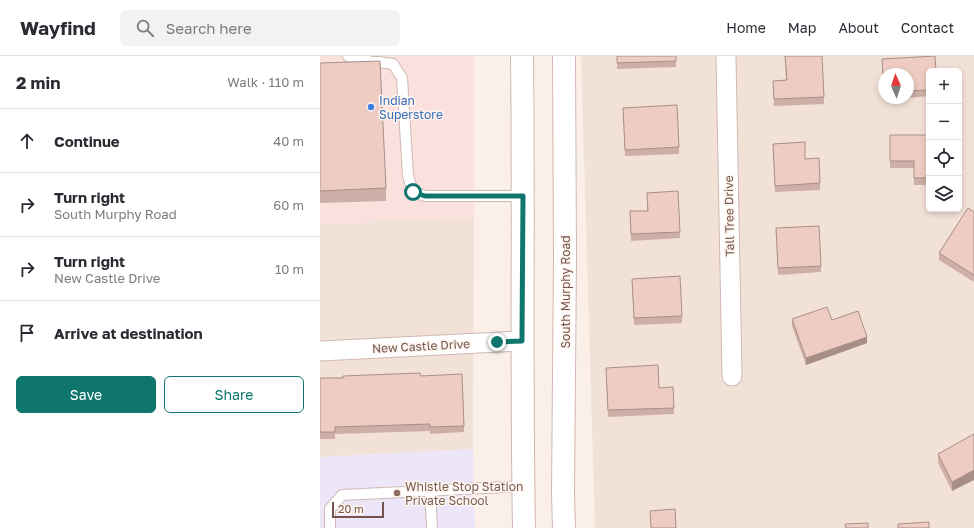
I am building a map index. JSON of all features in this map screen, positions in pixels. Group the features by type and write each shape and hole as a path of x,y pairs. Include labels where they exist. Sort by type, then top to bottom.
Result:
{"main road":[{"path":"522,56 522,341 524,528"},
{"name":"South Murphy Road","path":"564,56 564,528"}],"street":[{"name":"Tall Tree Drive","path":"726,56 732,376"},
{"name":"New Castle Drive","path":"320,351 522,341"}],"lane":[{"path":"348,56 393,64 402,78 408,176 413,192 425,196 523,196"},
{"path":"330,528 330,509 342,494 523,486"},
{"path":"430,490 432,528"}],"shaded area":[{"path":"320,56 474,56 474,217 320,224"},
{"path":"581,56 974,56 974,528 595,528"},
{"path":"474,217 473,449 320,457 320,224"},
{"name":"Whistle Stop Station Private School","path":"473,449 475,528 320,528 320,457"}],"building":[{"path":"617,56 676,56 676,61 617,63"},
{"path":"785,56 822,56 824,97 774,99 773,81 787,80"},
{"path":"935,56 936,68 926,68 926,90 914,91 914,68 883,68 882,59"},
{"path":"380,61 386,188 320,191 320,63"},
{"path":"677,105 679,147 625,150 623,108"},
{"path":"890,135 926,135 926,178 914,178 914,161 890,161"},
{"path":"805,142 805,159 819,158 820,183 775,186 773,144"},
{"path":"678,191 680,232 631,234 630,211 648,211 647,193"},
{"path":"968,208 974,212 974,275 939,253"},
{"path":"819,226 821,266 778,268 776,228"},
{"path":"680,276 682,316 634,318 632,279"},
{"path":"827,307 832,320 858,311 867,337 806,358 792,319"},
{"path":"658,365 659,388 673,387 674,408 608,410 606,368"},
{"path":"420,373 421,376 462,374 464,426 430,427 430,424 335,427 335,432 320,432 320,378"},
{"path":"974,434 974,470 952,482 938,454"},
{"path":"675,509 676,528 651,528 650,511"},
{"path":"929,522 929,528 898,528 898,524"},
{"path":"868,523 868,528 846,528 845,524"}],"place":[{"name":"Indian Superstore","path":"371,107"},
{"name":"Whistle Stop Station Private School","path":"397,493"}],"route":[{"path":"413,192 425,196 523,196 522,341 497,342"}]}
